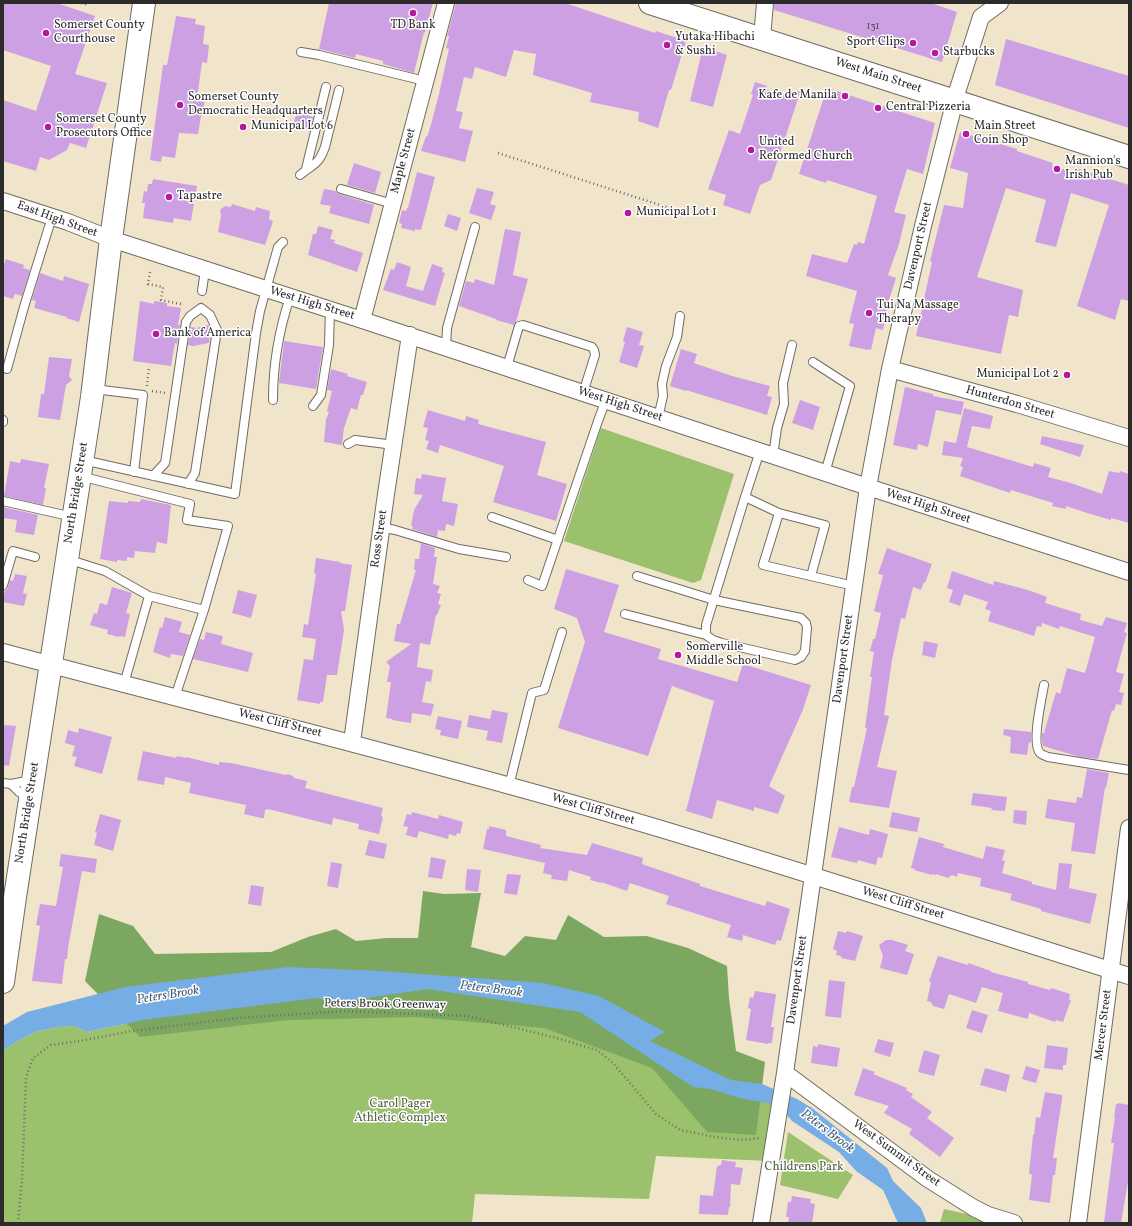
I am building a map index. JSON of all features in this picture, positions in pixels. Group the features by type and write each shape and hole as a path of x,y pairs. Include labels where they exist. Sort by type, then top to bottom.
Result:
{"street":[{"name":"North Bridge Street","path":"3,982 9,896 31,789 93,389 111,240 144,3"},
{"name":"Maple Street","path":"362,320 446,3"},
{"name":"West Main Street","path":"650,3 1129,157"},
{"path":"762,38 765,3"},
{"name":"Davenport Street","path":"761,1223 784,1080 868,487 890,369 923,226 955,101 981,17 1000,3"},
{"name":"East High Street","path":"3,201 52,217 111,240"},
{"name":"West High Street","path":"111,240 410,335 766,454 1129,572"},
{"name":"Ross Street","path":"352,742 381,527 410,335"},
{"name":"Hunterdon Street","path":"890,369 1017,404 1129,438"},
{"name":"West Cliff Street","path":"3,652 352,742 618,816 1129,976"},
{"name":"Mercer Street","path":"1078,1223 1129,828"},
{"name":"West Summit Street","path":"784,1080 928,1179 974,1208 988,1215 1014,1223"}],"lane":[{"path":"301,52 426,81"},
{"path":"306,169 326,87"},
{"path":"300,175 306,169 318,162 326,147 339,90"},
{"path":"341,189 393,204"},
{"path":"7,369 24,307 52,217"},
{"path":"446,347 447,328 475,227"},
{"path":"81,467 134,472 235,494 260,311 278,247 284,242"},
{"path":"202,291 205,270"},
{"path":"272,400 273,381 282,325 290,297"},
{"path":"153,476 165,463 186,322 190,316 201,308 210,314 216,330 195,474 188,484"},
{"path":"313,406 321,395 329,345 330,310"},
{"path":"658,418 663,396 662,384 666,366 677,337 680,316"},
{"path":"507,367 519,326 524,325 592,347 595,355 583,393"},
{"path":"706,635 706,625 745,497 777,428 784,404 783,383 792,345"},
{"path":"812,362 850,386 825,473"},
{"path":"93,389 144,395 134,472"},
{"path":"528,580 542,586 606,400"},
{"path":"348,444 355,440 394,445"},
{"path":"81,467 92,477 190,504 187,520 228,526 204,610 175,697"},
{"path":"745,497 779,513 825,525 811,576"},
{"path":"3,501 73,517"},
{"path":"779,513 763,565 854,586"},
{"path":"492,517 558,540"},
{"path":"381,527 459,549 506,557"},
{"path":"3,585 13,551 35,557"},
{"path":"67,559 105,571 149,596 204,610"},
{"path":"625,614 706,635 713,640 722,643 795,660 805,651 807,628 806,623 800,618 714,600 638,576"},
{"path":"124,684 149,596"},
{"path":"509,786 532,693 544,690 562,632"},
{"path":"1044,685 1036,734 1039,752 1048,757 1129,770"},
{"path":"7,784 31,789"},
{"path":"7,784 19,792 31,789"}],"path":[{"path":"81,3 86,3"},
{"path":"498,153 679,210"},
{"path":"150,272 148,284 163,287 161,301 181,304"},
{"path":"146,390 149,366"},
{"name":"Peters Brook Greenway","path":"18,1223 22,1180 26,1078 34,1058 51,1046 80,1042 132,1031 238,1018 346,1011 467,1016 553,1037 597,1050 613,1064 656,1114 680,1130 728,1139 741,1140 761,1138 759,1146"}],"green space":[{"path":"601,428 734,474 701,580 693,583 564,541"},
{"path":"423,891 444,894 481,893 471,947 505,956 525,936 556,940 568,915 604,937 647,936 688,948 727,966 729,998 736,1051 765,1062 756,1135 707,1132 652,1068 544,1028 415,1017 288,1020 140,1037 85,981 99,914 133,926 155,954 271,952 308,937 336,929 356,941 387,938 418,938"},
{"name":"Carol Pager Athletic Complex","path":"428,989 778,1105 769,1161 656,1156 649,1199 475,1194 472,1223 3,1223 3,1051 16,1042 35,1032 58,1027 75,1026 87,1032 143,1020"},
{"name":"Childrens Park","path":"788,1132 853,1175 838,1199 780,1185"},
{"path":"944,1209 1007,1223 940,1223"}],"water":[{"name":"Peters Brook","path":"288,967 380,971 543,983 599,996 665,1032 650,1041 731,1080 762,1084 797,1099 812,1108 887,1168 893,1181 921,1208 927,1223 898,1223 883,1190 856,1171 839,1152 792,1121 778,1105 739,1098 711,1089 693,1087 580,1012 428,989 339,1002 316,998 143,1020 87,1032 75,1026 58,1027 35,1032 3,1051 3,1026 27,1012 125,987"}],"building":[{"path":"3,3 57,3 95,16 75,74 107,83 86,148 70,143 67,150 49,160 40,157 36,171 3,161 3,100 36,111 51,66 3,50"},
{"path":"329,3 433,3 414,73 383,64 383,61 356,54 355,58 319,49"},
{"path":"456,3 565,3 655,33 656,31 686,41 658,128 638,121 639,112 590,102 592,93 533,75 536,54 514,50 506,77 475,67 472,79 464,77 456,111 463,112 459,128 473,131 465,162 421,151 430,128 439,94 449,49 446,48 449,36 447,36"},
{"path":"774,3 931,3 957,12 942,62 774,10"},
{"path":"176,16 196,19 195,24 205,26 203,44 209,45 207,63 202,62 197,99 205,100 198,134 179,133 175,158 162,156 161,162 150,160 163,65 167,65"},
{"path":"1006,39 1129,76 1129,128 995,85"},
{"path":"703,47 727,55 713,107 690,101"},
{"name":"United Reformed Church","path":"755,82 767,86 766,89 789,97 801,90 771,180 760,185 750,214 723,205 726,195 708,189 729,130 740,134 753,95 751,94"},
{"path":"827,88 935,123 923,174 907,169 894,212 906,215 899,244 888,275 896,278 889,300 883,330 876,328 871,350 849,346 854,324 849,323 857,291 806,276 812,254 847,263 854,244 857,245 858,242 864,244 877,196 827,180 826,183 799,174"},
{"path":"297,112 313,117 310,130 293,125"},
{"path":"960,132 1017,149 1017,151 1053,163 1052,166 1078,173 1079,169 1129,185 1129,301 1121,299 1115,320 1077,306 1109,205 1071,193 1056,247 1035,242 1046,200 1006,188 977,277 1023,290 1018,317 1009,315 1001,354 916,336 932,262 930,261 944,205 963,208 968,173 950,168"},
{"path":"354,163 381,172 375,193 347,185"},
{"path":"417,172 435,177 421,230 415,229 415,231 401,228 402,224 399,223 402,210 406,211 408,208"},
{"name":"Tapastre","path":"153,179 197,186 191,221 174,218 173,223 143,218 145,203 142,203 144,191 147,192 148,184 152,184"},
{"path":"477,188 494,192 490,204 496,206 491,220 469,213"},
{"path":"324,189 336,191 339,194 374,205 369,224 329,213 331,206 320,204"},
{"path":"232,204 255,211 256,207 270,211 269,219 273,221 265,245 218,232 221,216 220,210 225,206 231,207"},
{"path":"448,214 461,218 457,231 444,226"},
{"path":"318,226 333,230 330,239 335,240 334,243 363,253 357,272 308,255 313,234 316,234"},
{"path":"505,229 521,232 513,275 528,279 514,325 459,306 466,281 474,283 475,279 494,285"},
{"path":"6,259 24,265 23,268 30,270 22,296 15,294 13,299 3,296 3,268"},
{"path":"397,262 411,267 406,286 423,291 432,264 443,268 442,272 445,273 435,306 383,290 391,269 394,270"},
{"path":"40,273 63,281 64,276 89,284 79,322 66,318 67,317 34,308 36,301 32,300"},
{"name":"Bank of America","path":"140,301 154,304 154,301 167,303 167,306 181,308 177,344 175,343 171,366 133,361"},
{"path":"209,325 211,330 209,343 193,346 188,345 191,327 196,328"},
{"path":"627,327 643,332 639,345 644,346 637,368 619,362 625,342 623,341"},
{"path":"284,341 323,347 316,389 279,383"},
{"path":"681,349 697,354 694,363 732,376 770,386 767,396 772,397 767,415 670,386"},
{"path":"49,357 72,359 69,376 72,380 66,385 60,420 38,417 41,394 44,394"},
{"path":"331,369 367,382 363,395 361,395 357,410 351,408 344,428 342,445 324,442 326,420 329,412 327,411 332,391 327,390"},
{"path":"905,387 933,394 933,396 964,402 961,415 936,410 928,447 918,444 917,450 893,445"},
{"path":"800,400 820,407 813,430 792,423"},
{"path":"964,408 993,416 990,429 972,426 967,447 1033,467 1034,463 1051,468 1048,477 1102,494 1109,471 1119,473 1120,471 1129,474 1129,523 1111,518 1111,520 1066,506 1066,509 1052,506 1053,503 1011,490 1010,493 960,476 963,467 960,466 963,458 942,455 944,441 956,443"},
{"path":"428,410 465,421 466,416 479,420 478,424 546,442 537,475 567,484 556,521 493,502 504,466 440,445 438,453 426,449 429,441 425,440 428,428 423,427"},
{"path":"1042,436 1084,445 1080,457 1040,444"},
{"path":"21,459 49,464 44,488 46,488 43,505 4,496 10,461 20,463"},
{"path":"422,474 446,478 442,501 458,504 454,526 446,524 445,531 438,530 437,537 412,529 413,526 411,526 414,510 423,495 414,494 416,478 421,479"},
{"path":"141,499 171,505 167,544 157,542 155,553 135,551 134,558 127,557 127,561 117,560 117,562 100,559 109,501 128,503 128,501 140,502"},
{"path":"3,507 38,515 34,535 15,532 17,520 3,518"},
{"path":"421,543 435,548 434,557 437,557 433,584 440,586 437,593 441,594 438,604 441,605 436,615 430,645 420,643 417,667 433,670 431,682 426,681 422,702 434,704 431,716 412,713 411,723 386,718 391,682 387,682 390,666 386,662 411,644 394,641 397,624 400,624 416,570 414,570 415,559 419,559"},
{"path":"887,548 932,564 921,590 913,587 905,619 901,618 892,660 884,715 889,716 877,767 897,771 889,808 849,802 852,787 854,787 867,728 865,728 874,652 870,651 873,639 875,639 881,613 874,611 883,575 878,574"},
{"path":"316,558 352,565 345,611 341,611 344,630 337,675 327,675 323,702 320,702 320,704 297,700 304,659 313,660 316,639 302,637 304,624 308,625 316,574 314,573"},
{"path":"566,569 619,585 604,632 661,649 658,659 737,682 743,664 811,685 802,712 769,786 785,796 778,814 754,807 754,811 717,800 712,819 686,811 714,701 672,686 648,756 558,728 585,642 577,618 554,609"},
{"path":"952,571 993,585 994,581 1028,590 1047,597 1045,603 1081,614 1080,620 1102,626 1106,617 1127,623 1124,632 1127,633 1116,672 1124,674 1119,692 1124,693 1121,705 1116,704 1114,711 1112,710 1098,759 1080,757 1043,746 1042,740 1042,733 1044,733 1056,692 1060,694 1067,668 1085,673 1095,637 1060,626 1059,629 1042,623 1041,627 1037,626 1034,636 988,621 991,611 985,609 988,602 964,594 960,606 949,602 953,590 947,588"},
{"path":"15,574 27,576 23,593 27,594 24,606 3,602 5,590 7,590 10,580 13,581"},
{"path":"112,587 132,593 126,613 130,614 125,637 107,634 108,630 90,625 94,613 97,614 100,603 107,605"},
{"path":"238,590 257,595 251,618 232,613"},
{"path":"165,617 182,622 179,632 190,635 183,656 171,654 170,658 153,652 160,627 162,628"},
{"path":"206,632 223,636 221,644 253,653 248,672 193,659 200,639 204,640"},
{"path":"924,641 938,644 935,658 922,655"},
{"path":"492,710 508,713 502,743 486,740 488,731 467,727 469,715 490,719"},
{"path":"438,716 462,721 458,739 440,735 441,730 435,729"},
{"path":"3,726 16,726 9,766 3,765"},
{"path":"79,728 112,737 102,774 74,766 77,757 72,756 75,746 65,743 68,730 78,733"},
{"path":"1004,729 1031,732 1031,743 1029,742 1027,755 1010,753 1011,737 1003,735"},
{"path":"143,751 176,758 177,756 186,757 219,765 219,762 231,763 286,775 288,774 294,778 307,781 305,788 383,808 381,816 383,817 379,834 358,829 359,824 333,818 332,825 268,809 265,810 264,818 261,818 244,814 246,805 189,793 191,783 165,777 164,785 137,780"},
{"path":"1087,769 1109,773 1106,788 1105,787 1095,854 1071,851 1075,823 1045,818 1048,799 1076,803 1077,797 1082,798"},
{"path":"973,793 1007,797 1005,811 991,810 992,808 971,805"},
{"path":"1014,810 1027,811 1026,825 1013,823"},
{"path":"412,812 438,819 439,815 463,822 460,834 457,833 456,836 449,834 448,839 419,831 417,838 406,835 408,827 403,826 407,814 411,815"},
{"path":"892,812 920,818 917,832 889,827"},
{"path":"100,814 121,820 113,851 94,845 97,833 95,832"},
{"path":"489,826 506,830 506,836 541,845 540,848 587,855 592,843 643,858 642,864 700,884 700,886 765,906 767,901 790,909 781,941 777,940 775,945 743,935 742,941 727,937 731,925 666,904 669,896 630,883 627,891 601,882 590,880 591,877 569,870 567,881 551,879 552,875 543,873 545,863 483,849"},
{"path":"839,827 869,835 870,829 888,834 882,858 878,857 876,865 858,860 857,863 831,857"},
{"path":"919,837 944,844 943,847 983,859 986,846 1005,850 1002,860 1005,861 1002,873 1032,882 1032,884 1056,890 1059,863 1072,864 1069,888 1097,894 1090,924 1041,911 1041,909 1010,900 1012,894 980,886 981,878 958,873 957,877 952,875 948,878 914,870 915,869 911,868"},
{"path":"369,840 387,844 384,859 365,855"},
{"path":"61,854 97,859 95,873 82,871 67,959 65,959 62,984 32,981 40,926 36,925 40,904 56,906 63,867 59,866"},
{"path":"431,857 446,860 442,879 428,877"},
{"path":"331,862 342,864 338,888 327,886"},
{"path":"467,869 481,870 478,892 465,890"},
{"path":"507,874 521,875 517,895 504,893"},
{"path":"251,885 264,887 261,906 248,904"},
{"path":"838,931 846,933 847,931 863,936 855,961 841,958 841,956 836,955 837,951 833,949"},
{"path":"886,940 892,940 908,945 905,951 914,954 907,975 880,968 883,956 879,945"},
{"path":"938,956 968,965 968,963 991,972 1028,982 1028,984 1050,990 1051,988 1070,994 1069,1000 1071,1000 1063,1022 1056,1020 1055,1022 1029,1013 1028,1019 998,1011 1003,993 982,987 976,1003 949,994 944,1009 933,1006 931,1002 927,1001 931,982 929,981"},
{"path":"829,980 845,982 841,1018 825,1016"},
{"path":"755,991 776,995 771,1027 774,1027 772,1043 768,1044 746,1040 751,1009 748,1008 750,997 753,998"},
{"path":"972,1010 988,1015 982,1033 966,1028"},
{"path":"878,1039 894,1043 890,1057 874,1052"},
{"path":"818,1044 840,1048 837,1067 811,1063 813,1046 818,1047"},
{"path":"1047,1045 1068,1048 1066,1065 1063,1065 1063,1070 1044,1068"},
{"path":"924,1050 940,1055 934,1076 918,1072"},
{"path":"1026,1066 1040,1070 1036,1083 1022,1079"},
{"path":"863,1068 875,1072 873,1074 907,1088 906,1090 913,1094 911,1097 932,1112 927,1118 954,1138 940,1157 909,1134 912,1129 884,1113 889,1106 854,1095"},
{"path":"985,1068 1010,1075 1006,1092 980,1085"},
{"path":"1045,1092 1062,1095 1053,1158 1057,1158 1055,1175 1053,1175 1050,1203 1029,1200 1032,1175 1029,1173 1033,1135 1036,1117 1040,1118"},
{"path":"1116,1104 1129,1105 1129,1176 1121,1223 1104,1223 1114,1143 1111,1143 1114,1117"},
{"path":"722,1160 736,1162 735,1167 743,1168 740,1185 731,1184 730,1207 728,1215 699,1214 700,1195 713,1196 717,1166 721,1165"},
{"path":"792,1196 811,1199 810,1203 815,1204 812,1223 788,1223 789,1217 786,1217 788,1202 791,1202"}],"place":[{"name":"TD Bank","path":"413,13"},
{"name":"Somerset County Courthouse","path":"46,33"},
{"name":"Sport Clips","path":"913,43"},
{"name":"Yutaka Hibachi & Sushi","path":"667,45"},
{"name":"Starbucks","path":"935,53"},
{"name":"Kafe de Manila","path":"845,96"},
{"name":"Somerset County Democratic Headquarters","path":"180,105"},
{"name":"Central Pizzeria","path":"878,108"},
{"name":"Somerset County Prosecutors Office","path":"48,127"},
{"name":"Municipal Lot 6","path":"243,127"},
{"name":"Main Street Coin Shop","path":"966,134"},
{"name":"United Reformed Church","path":"751,150"},
{"name":"Mannion's Irish Pub","path":"1057,169"},
{"name":"Tapastre","path":"169,197"},
{"name":"Municipal Lot 1","path":"628,213"},
{"name":"Tui Na Massage Therapy","path":"869,313"},
{"name":"Bank of America","path":"156,334"},
{"name":"Municipal Lot 2","path":"1067,375"},
{"name":"Somerville Middle School","path":"678,655"}]}
